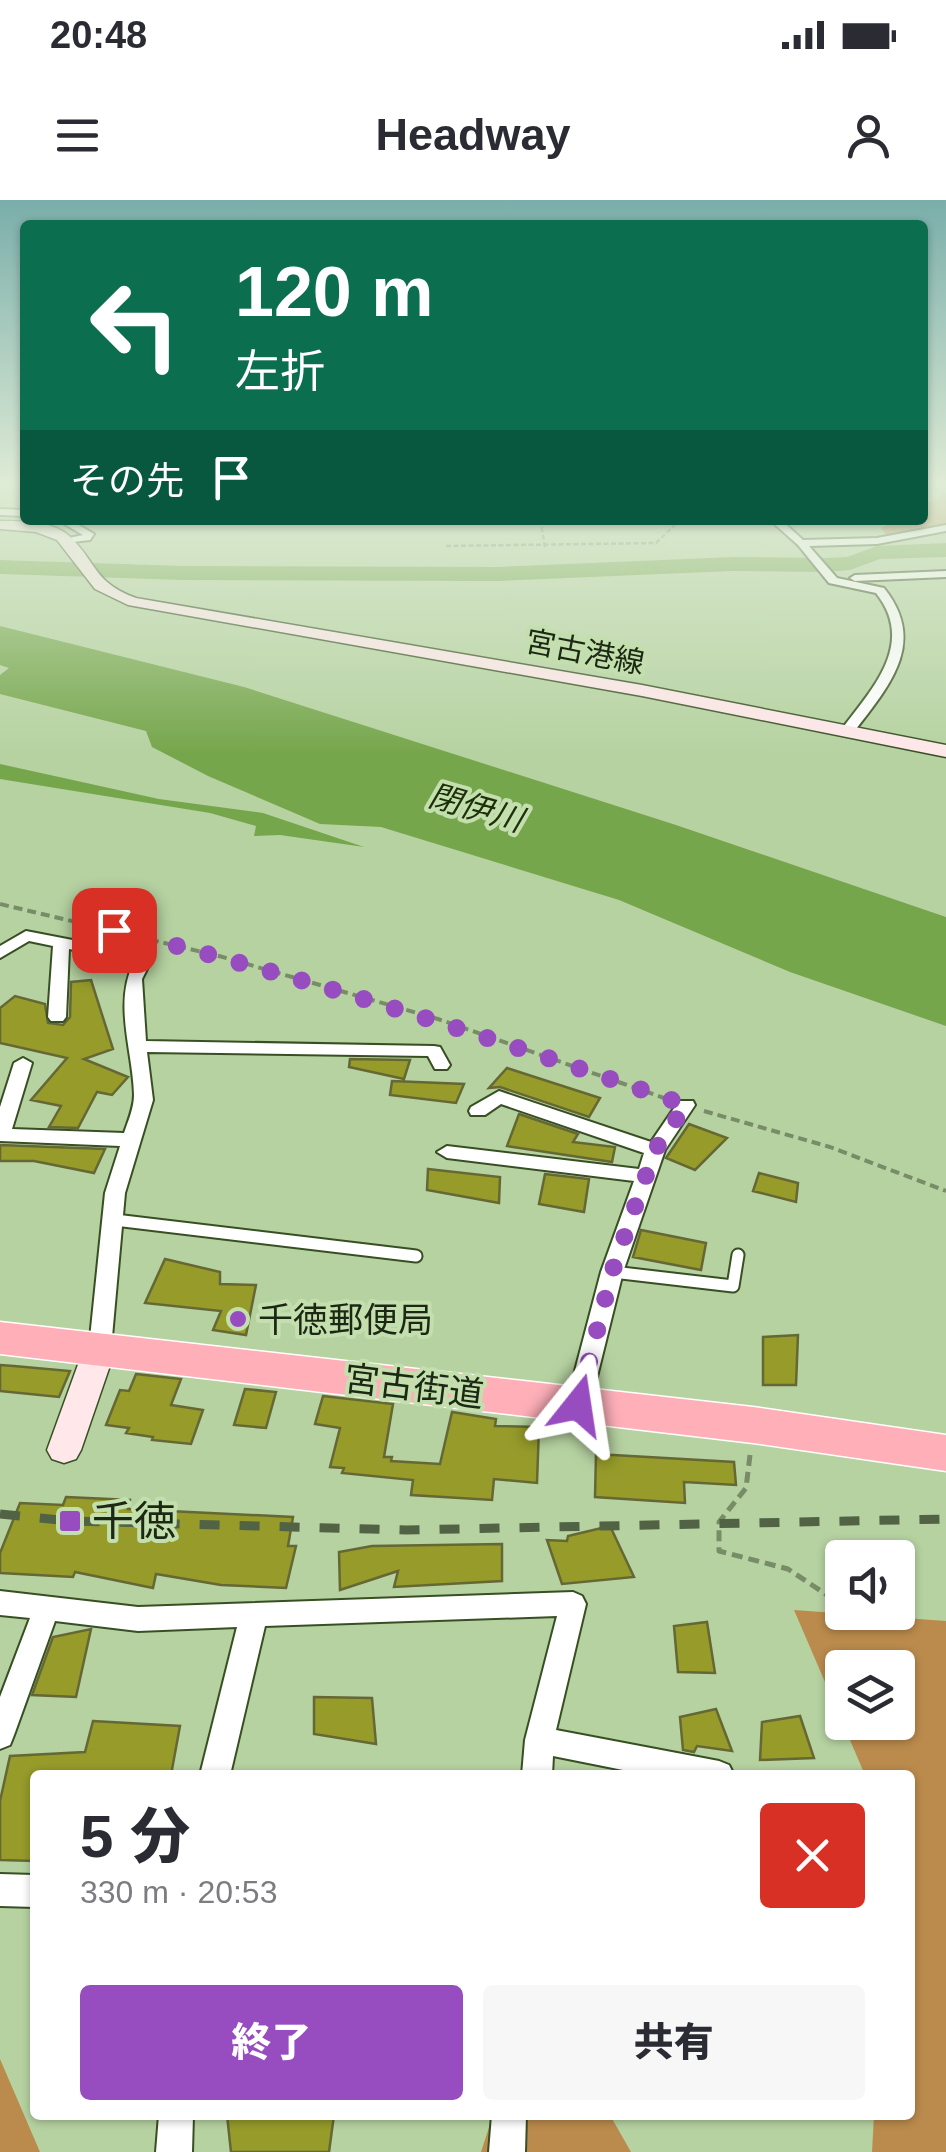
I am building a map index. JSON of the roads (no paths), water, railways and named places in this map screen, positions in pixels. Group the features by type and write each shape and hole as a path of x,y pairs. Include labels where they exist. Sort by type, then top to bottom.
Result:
{"highway":[{"name":"宮古街道","path":"0,1338 752,1426 946,1453"}],"main road":[{"name":"宮古港線","path":"87,572 96,586 133,602 453,655 946,751"},
{"path":"64,1450 100,1348"}],"street":[{"path":"825,572 830,578 880,590 897,616 899,641 895,660 877,694 848,730"},
{"path":"830,578 946,574"},
{"path":"0,954 26,936 144,959 134,978 144,1100 115,1193 100,1348"},
{"path":"57,1017 60,943"},
{"path":"138,1046 434,1051 441,1065"},
{"path":"24,1063 1,1135 132,1140"},
{"path":"478,1112 499,1097 655,1150"},
{"path":"578,1405 612,1272 655,1150 686,1105"},
{"path":"447,1152 646,1176"},
{"path":"0,1603 138,1619 574,1604 539,1740 537,1770"},
{"path":"0,1735 46,1610"},
{"path":"216,1770 254,1615"},
{"path":"539,1740 693,1770"},
{"path":"0,1890 30,1892"},
{"path":"174,2152 176,2120"},
{"path":"507,2152 508,2120"}],"lane":[{"path":"115,1220 416,1256"},
{"path":"612,1272 733,1286 738,1255"}],"water":[{"name":"閉伊川","path":"0,626 244,687 676,825 946,917 946,1026 790,972 619,900 381,827 320,824 208,776 152,747 146,731 0,694 0,675 9,668 0,665"},
{"path":"0,764 159,799 263,813 364,847 280,835 254,836 256,826 210,813 0,779"}],"waterway":[{"path":"156,572 544,572"}],"railway":[{"path":"0,1514 70,1521 406,1530 946,1519"}],"place":[{"name":"千徳郵便局","path":"238,1319"},
{"name":"千徳","path":"70,1521"}]}
